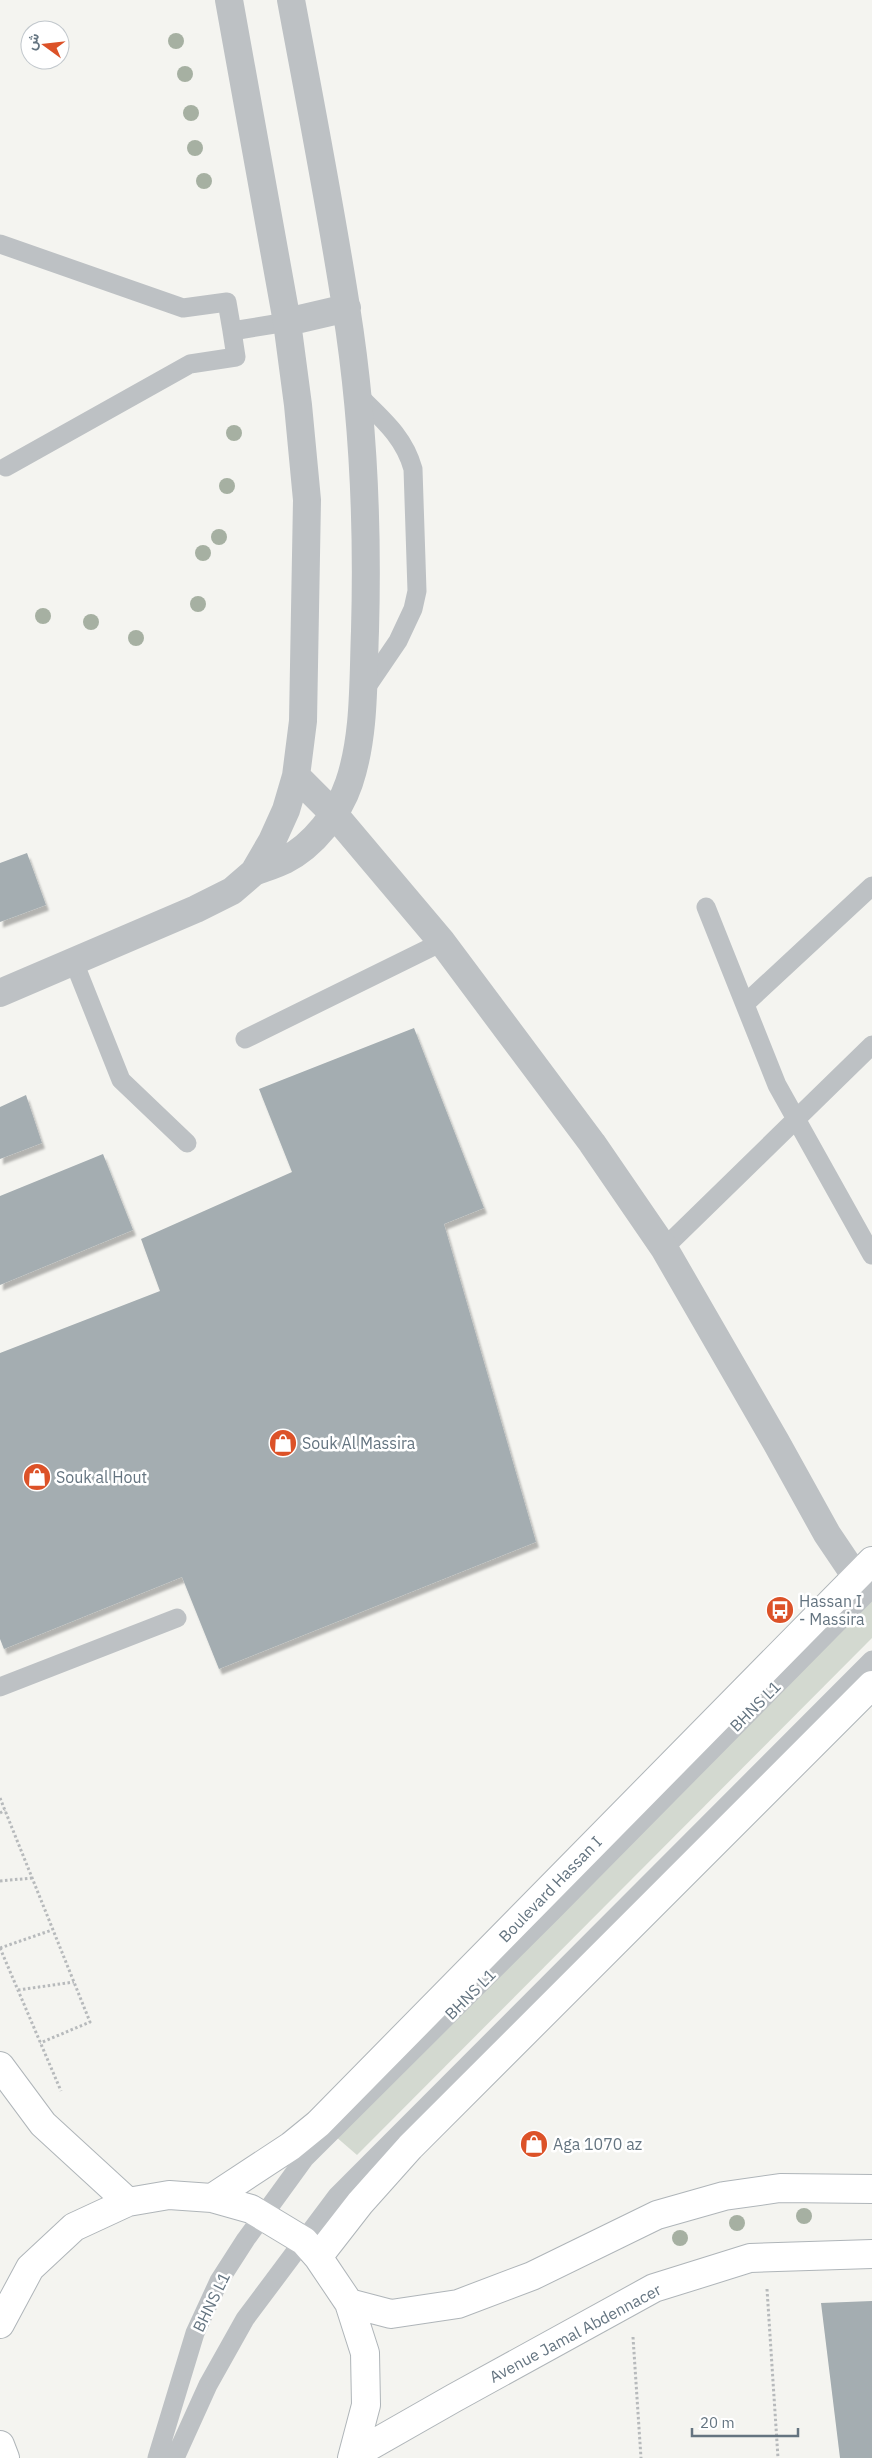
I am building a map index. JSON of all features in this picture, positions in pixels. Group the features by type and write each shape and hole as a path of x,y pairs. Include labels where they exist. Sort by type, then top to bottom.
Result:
{"main road":[{"name":"Boulevard Hassan I","path":"212,2198 291,2146 318,2124 867,1575"},
{"path":"311,2249 360,2203 410,2147 872,1685"},
{"path":"0,2066 43,2124 128,2202"},
{"path":"350,2303 391,2314 458,2304 532,2276 657,2215 724,2196 780,2188 872,2189"},
{"path":"0,2319 30,2268 74,2227 128,2202 170,2195 212,2198 251,2209 311,2249 350,2303 365,2353 366,2405 353,2456"},
{"name":"Avenue Jamal Abdennacer","path":"353,2456 654,2288 703,2271 750,2258 872,2254"},
{"path":"0,2445 5,2458"}],"street":[{"path":"0,993 196,909 232,891 254,872 272,842 286,810 296,776 303,712 307,500 298,405 286,322 229,0"},
{"path":"254,872 286,860 313,839 334,814 349,784 353,768 363,692 365,539 357,394 347,308 291,0"},
{"path":"286,322 347,308"},
{"path":"296,776 334,814 442,942 586,1135 664,1248 828,1534 867,1575"}],"lane":[{"path":"0,244 183,308 227,302 236,357 190,364 6,467"},
{"path":"232,331 286,322"},
{"path":"357,394 403,442 409,455 413,469 417,591 407,625 363,692"},
{"path":"746,1004 872,886"},
{"path":"706,907 777,1085 794,1119 872,1255"},
{"path":"246,1039 442,942"},
{"path":"74,962 121,1080 187,1143"},
{"path":"664,1248 794,1119 872,1045"},
{"name":"BHNS L1","path":"157,2458 195,2334 219,2281 305,2158 554,1910 867,1575"},
{"path":"0,1687 177,1618"},
{"path":"175,2458 208,2385 245,2319 311,2249 337,2196 872,1660"}],"path":[{"path":"0,1798 90,2022 40,2043"},
{"path":"0,1813 5,1810"},
{"path":"0,1881 32,1878"},
{"path":"52,1930 0,1948 64,2099"},
{"path":"18,1990 74,1982"},
{"path":"764,2257 778,2458"},
{"path":"630,2302 641,2458"}],"shaded area":[{"path":"872,1596 872,1638 357,2155 335,2136"}],"building":[{"path":"27,853 46,905 0,922 0,863"},
{"name":"Souk Al Massira","path":"414,1028 484,1208 444,1224 536,1542 219,1669 182,1577 4,1649 0,1639 0,1353 160,1291 141,1239 292,1172 259,1089"},
{"path":"26,1095 42,1143 0,1159 0,1107"},
{"path":"103,1154 133,1230 0,1285 0,1196"},
{"path":"872,2301 872,2458 840,2458 821,2303"}],"place":[{"name":"Souk Al Massira","path":"283,1443"},
{"name":"Souk al Hout","path":"37,1477"},
{"name":"Hassan I - Massira","path":"780,1610"},
{"name":"Aga 1070 az","path":"534,2144"}]}
